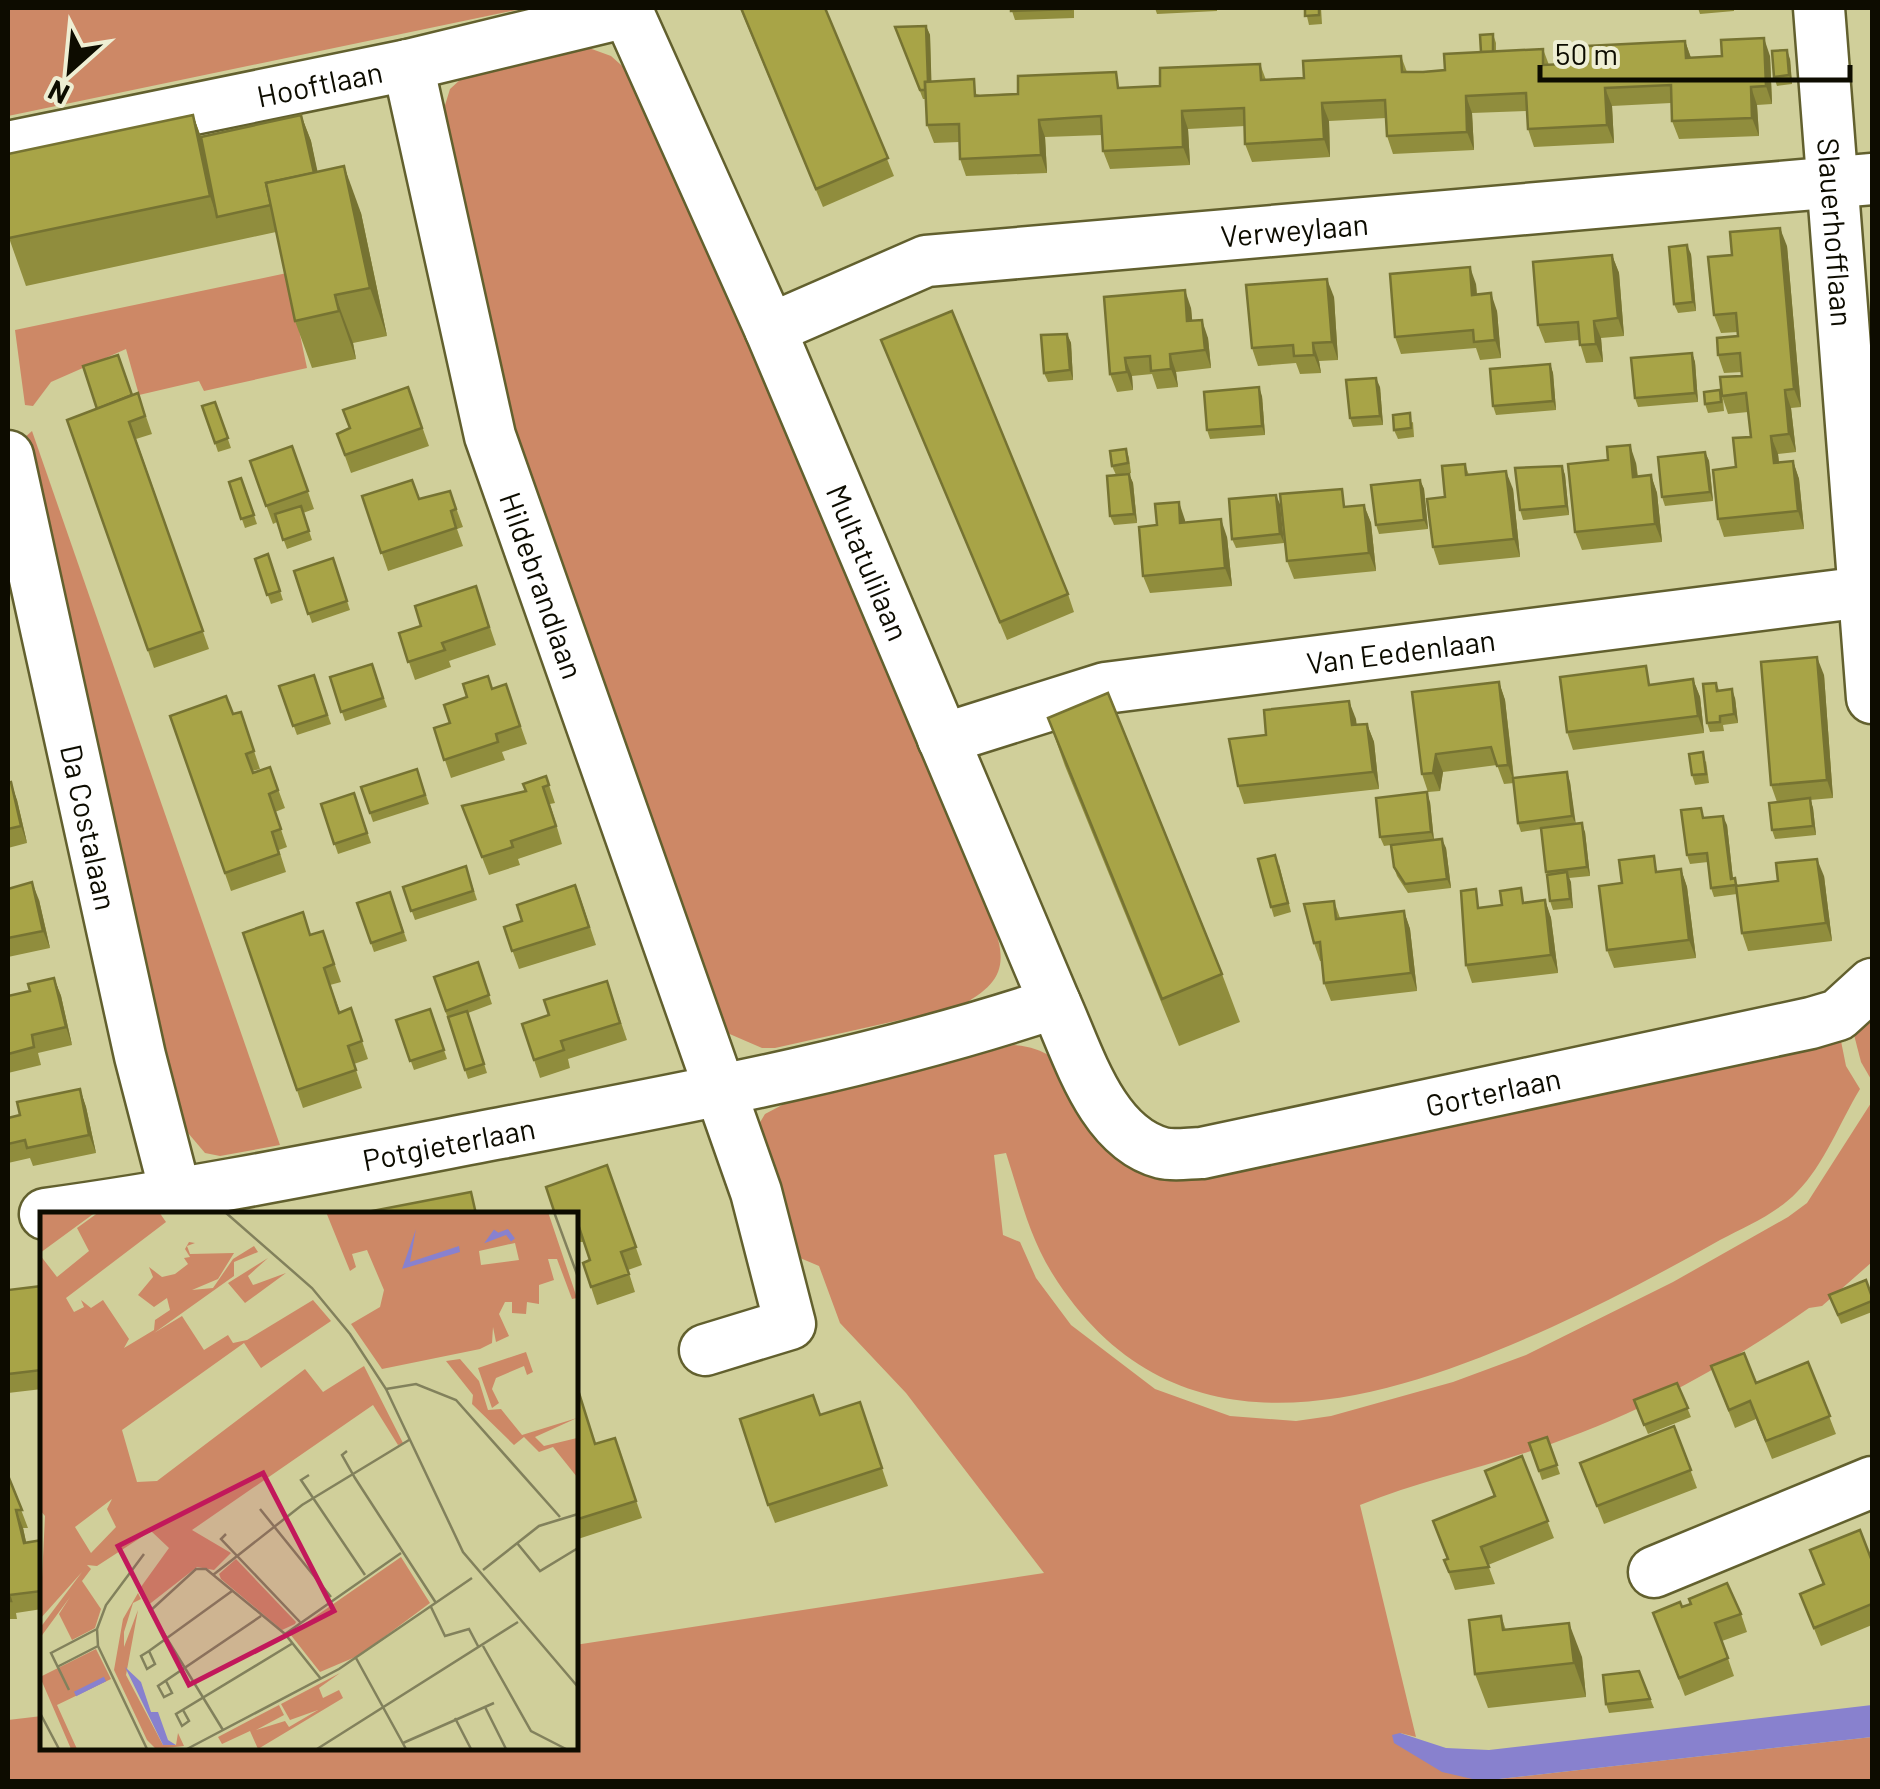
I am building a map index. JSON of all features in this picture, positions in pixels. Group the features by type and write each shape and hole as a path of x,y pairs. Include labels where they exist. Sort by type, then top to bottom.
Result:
{"street":[{"name":"Slauerhofflaan","path":"1818,8 1854,181 1872,698"},
{"name":"Hooftlaan","path":"8,148 408,65 626,10"},
{"name":"Multatulilaan","path":"626,10 770,329 1055,1003 1112,1117"},
{"name":"Hildebrandlaan","path":"408,65 490,436 722,1094"},
{"name":"Verweylaan","path":"770,329 926,261 1854,181"},
{"name":"Da Costalaan","path":"8,456 140,1056 179,1205"},
{"name":"Van Eedenlaan","path":"943,739 1104,688 1867,594"},
{"name":"Gorterlaan","path":"1112,1117 1134,1138 1163,1153 1202,1153 1811,1023 1838,1014 1872,984"},
{"name":"Potgieterlaan","path":"74,1212 179,1205 722,1094 963,1034 1055,1003"},
{"path":"706,1350 790,1324 756,1192 722,1094"},
{"name":"Potgieterlaan","path":"8,1219 40,1215"},
{"path":"1654,1572 1872,1482"}],"shaded area":[{"path":"8,8 526,8 8,116"},
{"path":"589,48 611,56 629,72 636,71 999,915 991,919 1000,949 998,972 984,990 958,1007 775,1048 762,1048 725,1032 499,432 442,115 450,89 471,70"},
{"path":"287,273 307,368 204,391 199,381 139,395 126,349 51,382 33,406 25,405 15,330"},
{"path":"32,431 280,1145 220,1156 205,1153 183,1127 24,438"},
{"path":"1872,1018 1872,1081 1861,1062 1852,1027"},
{"path":"1839,1031 1846,1066 1860,1089 1815,1169 1780,1207 1552,1327 1418,1379 1350,1396 1283,1403 1218,1397 1157,1375 1101,1335 1052,1273 1031,1229 1006,1153 994,1155 1003,1235 1020,1242 1036,1278 1071,1325 1155,1389 1230,1416 1296,1421 1331,1416 1453,1382 1526,1355 1673,1282 1807,1203 1871,1103 1872,1262 1822,1306 1809,1308 1717,1367 1620,1417 1527,1452 1360,1505 1416,1737 1400,1733 1481,1781 1872,1737 1872,1781 8,1782 8,1720 40,1716 40,1749 578,1749 578,1645 1044,1573 906,1393 840,1323 819,1266 793,1255 754,1132 765,1114 784,1104 1014,1045 1051,1056 1065,1068 1088,1098 1116,1149"},
{"path":"1872,1705 1872,1737 1481,1781 1442,1772 1394,1743 1392,1735 1400,1733 1446,1748 1489,1750"}],"building":[{"path":"741,8 825,8 888,158 816,189"},
{"path":"1071,8 1071,9 1011,11"},
{"path":"1305,8 1319,8 1319,15 1305,16"},
{"path":"926,26 928,82 925,90 920,90 895,27"},
{"path":"1493,34 1493,52 1481,52 1480,35"},
{"path":"1764,38 1766,86 1751,87 1752,118 1672,121 1671,85 1605,88 1607,125 1528,129 1526,93 1466,96 1467,132 1387,136 1385,100 1322,103 1324,139 1245,144 1244,108 1182,111 1183,147 1103,151 1101,116 1039,120 1041,155 960,159 959,124 927,125 925,82 974,79 975,96 1018,94 1018,76 1116,72 1118,88 1160,86 1160,68 1260,64 1261,80 1304,78 1303,61 1401,56 1402,72 1423,72 1445,70 1444,54 1543,49 1543,65 1588,63 1587,46 1685,41 1686,58 1722,56 1721,40"},
{"path":"1787,50 1789,75 1774,77 1772,51"},
{"path":"193,115 210,196 9,238 8,154"},
{"path":"301,115 314,173 266,183 271,205 217,217 201,137"},
{"path":"344,166 370,288 335,295 339,311 295,321 266,183"},
{"path":"1780,228 1794,389 1785,390 1789,434 1771,436 1774,463 1793,461 1798,511 1718,519 1713,470 1736,467 1733,438 1751,437 1746,393 1722,396 1720,377 1742,376 1740,353 1718,355 1717,338 1738,336 1736,313 1714,315 1708,257 1732,255 1730,232"},
{"path":"1687,245 1693,302 1674,304 1669,247"},
{"path":"1612,255 1618,318 1594,321 1596,344 1580,345 1578,322 1538,325 1533,262"},
{"path":"1470,267 1472,295 1491,293 1495,340 1474,342 1473,330 1395,337 1390,274"},
{"path":"1327,279 1332,342 1313,343 1314,355 1294,356 1293,345 1252,348 1246,285"},
{"path":"1185,290 1187,321 1202,320 1205,350 1170,354 1171,369 1151,371 1150,356 1125,358 1127,372 1110,374 1104,297"},
{"path":"952,311 1068,594 1000,622 881,340"},
{"path":"1067,334 1070,370 1044,373 1041,335"},
{"path":"1692,353 1695,393 1635,398 1631,358"},
{"path":"118,355 132,395 97,409 83,366"},
{"path":"1550,364 1553,401 1493,406 1490,369"},
{"path":"1376,378 1380,416 1350,418 1346,380"},
{"path":"408,387 422,428 345,455 337,434 350,428 343,410"},
{"path":"1259,387 1262,426 1207,430 1204,392"},
{"path":"1720,390 1721,402 1705,404 1704,392"},
{"path":"138,393 145,416 129,422 203,631 148,650 67,420"},
{"path":"215,402 228,438 215,443 202,406"},
{"path":"1410,413 1411,428 1394,430 1393,415"},
{"path":"1630,445 1633,477 1651,475 1655,524 1575,532 1568,464 1608,460 1607,447"},
{"path":"292,446 308,491 266,506 250,461"},
{"path":"1126,449 1128,463 1112,466 1110,451"},
{"path":"1705,452 1710,492 1662,497 1658,457"},
{"path":"1465,464 1466,475 1506,471 1514,539 1433,547 1427,499 1445,497 1442,466"},
{"path":"1562,466 1566,506 1520,510 1515,468"},
{"path":"1129,474 1134,514 1110,516 1107,476"},
{"path":"241,478 254,515 241,519 229,482"},
{"path":"412,480 419,499 450,491 456,509 451,511 456,528 381,553 362,496"},
{"path":"1420,480 1424,520 1376,525 1371,485"},
{"path":"1342,489 1344,507 1364,505 1369,553 1287,561 1280,494"},
{"path":"1276,495 1280,534 1232,539 1229,499"},
{"path":"1179,502 1180,523 1221,519 1225,568 1143,576 1139,527 1157,525 1155,504"},
{"path":"301,506 309,531 283,540 275,514"},
{"path":"268,554 280,591 267,595 255,559"},
{"path":"333,558 347,601 308,614 294,571"},
{"path":"476,586 489,627 442,643 445,650 408,662 399,633 421,626 415,606"},
{"path":"1817,657 1827,780 1771,785 1761,662"},
{"path":"372,664 383,698 341,712 330,677"},
{"path":"1646,666 1649,685 1693,679 1698,716 1567,732 1560,677"},
{"path":"314,675 327,715 293,726 279,686"},
{"path":"488,676 492,689 506,684 520,726 496,734 498,742 444,760 434,728 450,723 444,705 467,697 463,684"},
{"path":"1499,682 1508,765 1497,766 1491,747 1436,754 1433,773 1422,774 1412,692"},
{"path":"1716,683 1717,691 1732,689 1734,714 1720,716 1720,722 1707,723 1703,684"},
{"path":"1108,693 1222,974 1162,999 1048,718"},
{"path":"226,696 233,714 241,712 254,751 246,754 253,773 270,767 278,790 269,794 281,829 272,832 279,854 225,873 170,716"},
{"path":"1349,701 1352,725 1367,724 1373,772 1238,786 1229,739 1266,735 1264,710"},
{"path":"1703,752 1706,774 1692,775 1689,754"},
{"path":"417,769 425,795 370,813 361,787"},
{"path":"1567,772 1572,816 1518,823 1513,778"},
{"path":"546,776 549,785 543,787 556,826 511,841 513,847 482,857 462,806 526,791 523,784"},
{"path":"11,782 21,826 8,829 8,783"},
{"path":"1427,792 1431,832 1380,837 1376,798"},
{"path":"354,793 367,833 334,844 321,804"},
{"path":"1810,798 1813,826 1772,830 1769,803"},
{"path":"1701,808 1703,818 1723,816 1731,879 1735,878 1736,885 1711,888 1707,853 1687,855 1681,810"},
{"path":"1582,823 1587,867 1546,872 1541,828"},
{"path":"1442,839 1447,879 1405,884 1394,867 1391,845"},
{"path":"1275,855 1288,903 1271,907 1258,859"},
{"path":"1654,856 1656,872 1681,869 1689,940 1607,950 1599,886 1622,883 1619,860"},
{"path":"1817,859 1826,923 1742,933 1736,886 1778,881 1776,863"},
{"path":"466,866 473,891 411,911 403,887"},
{"path":"1567,872 1570,899 1550,901 1547,875"},
{"path":"32,882 43,931 8,938 8,889"},
{"path":"575,885 589,927 512,951 504,927 522,921 517,905"},
{"path":"1521,888 1523,903 1545,900 1551,955 1466,965 1461,891 1476,889 1478,908 1502,905 1500,891"},
{"path":"390,892 403,932 371,943 357,903"},
{"path":"1334,901 1336,919 1404,911 1411,973 1324,983 1320,942 1314,943 1304,904"},
{"path":"303,912 310,935 323,931 334,964 324,968 339,1013 351,1008 362,1041 348,1046 356,1070 297,1090 243,933"},
{"path":"478,962 489,995 446,1011 434,977"},
{"path":"54,978 66,1027 32,1035 34,1047 8,1054 8,996 30,991 28,984"},
{"path":"607,981 620,1023 561,1041 564,1050 534,1060 522,1024 549,1015 544,1000"},
{"path":"430,1009 444,1050 410,1061 396,1020"},
{"path":"467,1011 484,1064 465,1070 448,1017"},
{"path":"80,1089 89,1135 27,1148 25,1140 8,1144 8,1118 20,1115 17,1102"},
{"path":"607,1165 636,1247 621,1252 629,1274 591,1287 583,1263 590,1260 578,1212 554,1212 546,1187"},
{"path":"471,1192 476,1212 372,1212"},
{"path":"1866,1280 1872,1301 1838,1315 1829,1295"},
{"path":"40,1286 40,1370 8,1374 8,1290"},
{"path":"1744,1353 1756,1383 1808,1362 1830,1416 1766,1441 1750,1401 1729,1410 1711,1366"},
{"path":"1677,1383 1688,1408 1644,1425 1634,1400"},
{"path":"578,1390 595,1444 615,1438 636,1501 578,1519"},
{"path":"813,1395 820,1415 860,1402 882,1468 768,1505 740,1419"},
{"path":"1674,1426 1691,1470 1597,1506 1580,1463"},
{"path":"1547,1437 1557,1465 1539,1471 1529,1443"},
{"path":"1522,1456 1548,1521 1481,1547 1489,1567 1449,1572 1433,1521 1495,1496 1485,1471"},
{"path":"9,1478 22,1510 16,1510 24,1543 40,1540 40,1591 9,1595 8,1601"},
{"path":"1860,1530 1872,1561 1872,1604 1814,1628 1800,1594 1824,1584 1810,1550"},
{"path":"1727,1583 1741,1614 1715,1623 1728,1658 1679,1678 1653,1613 1680,1602 1682,1607 1691,1604 1689,1599"},
{"path":"1501,1616 1503,1630 1569,1623 1574,1663 1475,1674 1469,1620"},
{"path":"1639,1671 1650,1699 1606,1704 1603,1675"}]}
